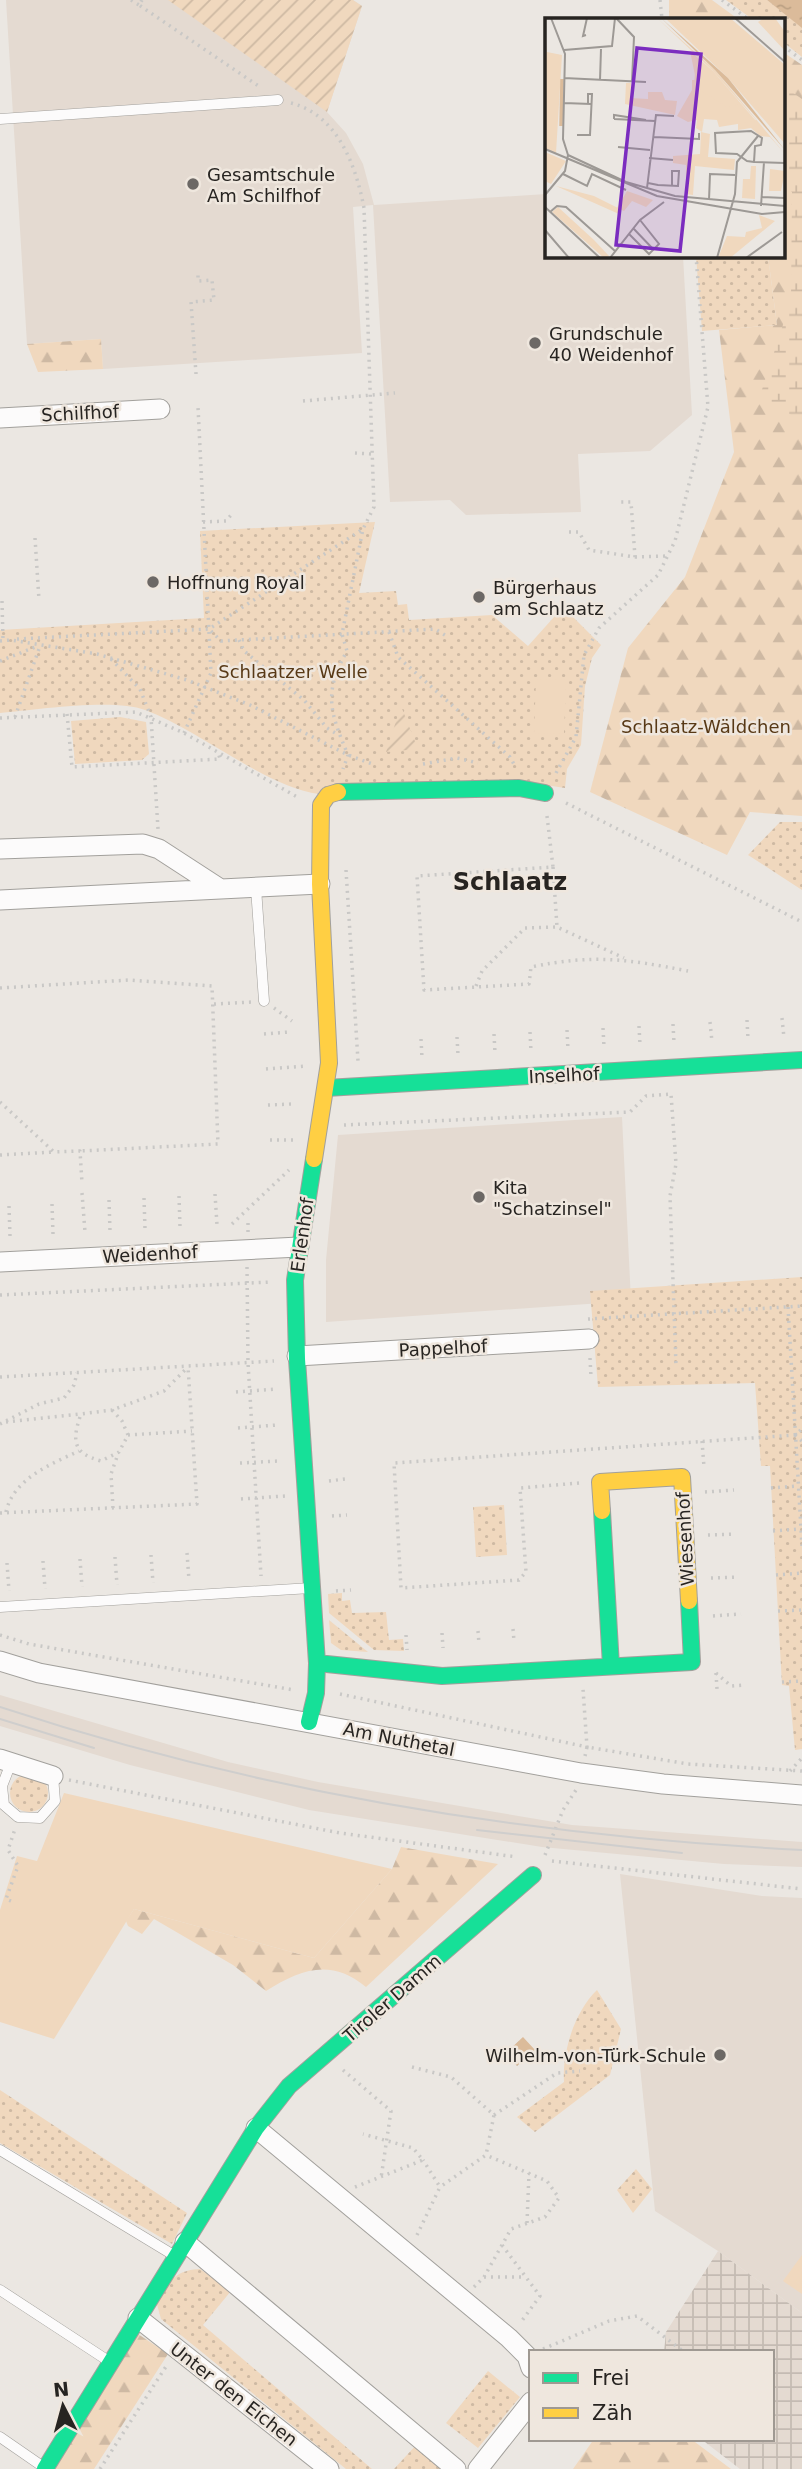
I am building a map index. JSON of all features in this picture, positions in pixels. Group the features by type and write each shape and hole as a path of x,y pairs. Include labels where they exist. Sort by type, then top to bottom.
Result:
{"street":[{"name":"Schilfhof","path":"0,418 160,409"},
{"path":"321,805 328,795 341,791 519,788 545,793"},
{"name":"Erlenhof","path":"309,1722 316,1693 317,1662 297,1358 295,1280 329,1063 320,884 321,805"},
{"path":"0,849 131,842 159,849 219,888"},
{"path":"0,900 320,884"},
{"name":"Inselhof","path":"326,1088 802,1060"},
{"name":"Weidenhof","path":"0,1262 299,1247"},
{"name":"Pappelhof","path":"297,1358 589,1339"},
{"name":"Wiesenhof","path":"317,1662 442,1676 692,1662 682,1477 600,1482"},
{"path":"600,1482 611,1666"},
{"name":"Am Nuthetal","path":"0,1661 39,1673 581,1773 663,1784 802,1795"},
{"path":"5,1761 53,1776"},
{"name":"Tiroler Damm","path":"45,2469 256,2128 289,2086 533,1875"},
{"path":"256,2128 509,2338 527,2356 529,2362"},
{"path":"180,2249 456,2469"},
{"name":"Unter den Eichen","path":"138,2318 329,2469"},
{"path":"478,2469 529,2405"}],"lane":[{"path":"0,120 278,100"},
{"path":"256,888 264,1001"},
{"path":"0,1607 311,1588"},
{"path":"5,1761 2,1786 4,1805 18,1817 40,1818 55,1801 53,1776"},
{"path":"0,2150 180,2249"},
{"path":"0,2290 110,2362"},
{"path":"0,2437 45,2469"}],"path":[{"path":"131,0 140,2 278,100 303,106 326,123 343,144 357,172 364,208 373,507 363,529 342,634 347,651 334,675 330,695 333,719 348,755"},
{"path":"660,0 662,18"},
{"path":"722,0 747,18"},
{"path":"784,47 802,60"},
{"path":"557,927 545,793 576,737 584,654 599,628 657,575 675,541 708,407 696,257"},
{"path":"196,374 191,302 214,300 212,280 198,281 198,275"},
{"path":"303,401 396,393"},
{"path":"184,733 211,673 198,407"},
{"path":"355,453 371,454"},
{"path":"618,502 631,502 635,557"},
{"path":"203,522 226,521 232,514"},
{"path":"2,601 2,641 209,629 363,529"},
{"path":"569,531 579,532 589,550 635,557 667,556"},
{"path":"35,538 39,600"},
{"path":"209,629 221,641 435,629 445,635"},
{"path":"389,632 398,657 510,757 519,774 506,771"},
{"path":"12,639 109,657 205,687 250,705 348,755 380,767"},
{"path":"239,640 244,651 304,700 327,728 340,735"},
{"path":"0,661 40,646"},
{"path":"15,717 40,646"},
{"path":"109,657 140,689 151,717 159,849"},
{"path":"0,718 136,712 184,733 303,801 321,805"},
{"path":"67,714 72,767 219,759 218,752"},
{"path":"417,766 457,758 482,764"},
{"path":"545,793 802,922"},
{"path":"345,861 358,1061 370,1060"},
{"path":"553,867 416,876 424,989 529,984 531,967 575,958 627,959 688,971"},
{"path":"476,986 482,971 525,929 557,927 627,959"},
{"path":"0,988 129,980 212,986 218,1144 0,1155"},
{"path":"213,1004 264,1001 292,1021"},
{"path":"782,1018 783,1038"},
{"path":"747,1020 747,1040"},
{"path":"710,1022 712,1042"},
{"path":"673,1024 674,1043"},
{"path":"639,1026 640,1045"},
{"path":"603,1028 604,1048"},
{"path":"567,1030 568,1050"},
{"path":"264,1034 289,1032"},
{"path":"530,1032 531,1052"},
{"path":"494,1034 495,1053"},
{"path":"457,1037 458,1055"},
{"path":"772,1038 793,1037"},
{"path":"421,1039 422,1058"},
{"path":"736,1040 760,1039"},
{"path":"699,1042 724,1041"},
{"path":"663,1044 687,1043"},
{"path":"628,1046 652,1045"},
{"path":"592,1048 616,1047"},
{"path":"556,1050 580,1049"},
{"path":"519,1052 543,1051"},
{"path":"483,1054 507,1053"},
{"path":"446,1056 470,1055"},
{"path":"409,1058 434,1057"},
{"path":"333,1125 630,1112 646,1096 671,1094 676,1164 670,1196 677,1366"},
{"path":"0,1102 54,1152"},
{"path":"268,1105 292,1104"},
{"path":"270,1140 293,1140"},
{"path":"80,1151 82,1183"},
{"path":"232,1224 295,1164"},
{"path":"82,1193 85,1232"},
{"path":"215,1194 217,1225"},
{"path":"179,1196 180,1227"},
{"path":"144,1198 145,1229"},
{"path":"109,1200 110,1231"},
{"path":"52,1204 54,1234"},
{"path":"9,1206 10,1236"},
{"path":"248,1223 248,1363 262,1576 250,1577"},
{"path":"0,1295 295,1280"},
{"path":"591,1377 588,1318 802,1306"},
{"path":"788,1307 802,1546"},
{"path":"0,1377 297,1358"},
{"path":"78,1373 74,1385 64,1398 39,1404 0,1424 112,1410 164,1391 188,1367"},
{"path":"0,1513 197,1504 188,1367"},
{"path":"112,1410 122,1421 128,1435"},
{"path":"81,1414 74,1433 79,1451 84,1456 101,1461 119,1452"},
{"path":"600,1482 520,1489 526,1572 519,1580 401,1588 394,1463 628,1449 628,1445 795,1435 802,1429"},
{"path":"128,1435 192,1431"},
{"path":"113,1508 111,1474 128,1435"},
{"path":"795,1435 802,1441"},
{"path":"702,1441 704,1476"},
{"path":"6,1513 9,1501 19,1487 41,1469 79,1451"},
{"path":"317,1482 345,1479"},
{"path":"771,1488 799,1486"},
{"path":"705,1492 734,1490"},
{"path":"241,1499 306,1495"},
{"path":"774,1531 801,1530"},
{"path":"708,1535 736,1534"},
{"path":"187,1553 189,1580"},
{"path":"151,1555 153,1583"},
{"path":"115,1557 117,1585"},
{"path":"80,1559 82,1587"},
{"path":"43,1561 45,1589"},
{"path":"7,1563 9,1591"},
{"path":"776,1574 802,1573"},
{"path":"711,1578 739,1577"},
{"path":"177,1581 201,1580"},
{"path":"141,1583 165,1582"},
{"path":"105,1585 129,1584"},
{"path":"69,1587 93,1586"},
{"path":"33,1589 57,1588"},
{"path":"0,1591 21,1590"},
{"path":"778,1611 802,1610"},
{"path":"713,1616 741,1614"},
{"path":"513,1629 514,1642"},
{"path":"478,1630 479,1644"},
{"path":"443,1633 443,1648"},
{"path":"406,1635 407,1654"},
{"path":"718,1689 716,1673 730,1686 745,1685"},
{"path":"782,1682 802,1681"},
{"path":"802,1771 688,1763 587,1747 581,1773 542,1860 802,1889"},
{"path":"790,1771 802,1758"},
{"path":"53,1776 340,1833 529,1858"},
{"path":"11,1901 6,1899 18,1866 8,1850 18,1817"},
{"path":"326,2055 391,2111 381,2178"},
{"path":"412,2067 451,2077 494,2115"},
{"path":"408,2254 440,2187 486,2155 494,2115 557,2073 580,2071"},
{"path":"363,2134 413,2148 440,2187"},
{"path":"461,2299 484,2277 511,2229 545,2217 559,2198 547,2181 486,2155"},
{"path":"336,2194 423,2160"},
{"path":"527,2223 529,2173"},
{"path":"502,2245 540,2297 509,2338"},
{"path":"484,2277 526,2277"},
{"path":"541,2350 609,2321 638,2316 681,2350"},
{"path":"100,2469 177,2349"}],"shaded area":[{"name":"Gesamtschule Am Schilfhof","path":"6,0 353,0 362,6 327,112 346,133 363,164 374,205 545,194 545,257 683,257 692,415 650,451 578,454 581,512 466,515 450,500 390,502 373,205 353,207 362,353 103,369 101,339 27,344"},
{"name":"Kita \"Schatzinsel\"","path":"622,1117 631,1301 326,1322 326,1260 338,1135"},
{"path":"0,1695 228,1762 318,1782 572,1825 802,1842 802,1867 724,1864 542,1847 309,1810 130,1765 0,1726"},
{"name":"Wilhelm-von-Türk-Schule","path":"620,1874 762,1896 802,1898 802,2313 718,2251 655,2211"},
{"path":"718,2251 802,2313 802,2469 740,2469 704,2441 774,2441 774,2350 664,2350 666,2332"}],"green space":[{"path":"168,0 353,0 362,6 327,112"},
{"path":"669,0 712,0 737,18 669,18"},
{"path":"726,0 767,0 802,27 802,57 784,43 784,18 751,18"},
{"name":"Schlaatz-Wäldchen","path":"784,53 802,65 802,816 750,812 727,855 590,792 628,648 685,577 734,452 719,330 777,325 768,257 784,257"},
{"path":"784,87 802,99 802,419 758,402 791,300 792,192 784,186"},
{"path":"696,257 768,257 777,325 702,331"},
{"path":"101,339 103,369 38,372 27,344"},
{"name":"Schlaatzer Welle","path":"375,522 359,593 396,591 398,605 407,604 409,620 492,615 528,646 563,607 601,645 592,658 585,686 581,745 567,769 565,788 519,781 319,794 277,781 145,710 95,705 0,713 0,630 204,618 200,531"},
{"path":"536,679 566,680 564,734 534,733"},
{"path":"401,706 418,749 386,752"},
{"path":"120,717 146,722 149,754 142,760 75,764 71,721"},
{"path":"780,822 802,822 802,890 748,855"},
{"path":"802,1277 802,1749 795,1750 789,1686 782,1685 770,1466 761,1466 755,1383 598,1387 590,1291"},
{"path":"504,1505 507,1555 476,1557 473,1507"},
{"path":"342,1593 342,1601 350,1600 352,1613 386,1612 389,1640 403,1639 404,1651 374,1650 329,1613 328,1594"},
{"path":"329,1620 368,1652 341,1650 331,1643"},
{"path":"29,1774 43,1779 48,1793 43,1807 29,1812 15,1807 10,1793 15,1779"},
{"path":"64,1793 392,1869 314,1958 134,1909 54,2039 0,2022 0,1910 17,1856 37,1861"},
{"path":"401,1847 498,1864 366,1987 341,1972 316,1970 291,1977 266,1991 233,1965 154,1919 142,1934 128,1926 126,1921 134,1909 314,1958 392,1869"},
{"path":"597,1990 621,2029 610,2075 535,2132 517,2117 564,2082 565,2058 576,2020"},
{"path":"0,2090 187,2213 172,2244 0,2143"},
{"path":"636,2169 652,2189 633,2213 617,2190"},
{"path":"802,2255 802,2294 783,2281"},
{"path":"200,2269 231,2291 203,2325 372,2469 346,2469 161,2319 156,2301 165,2288 184,2272"},
{"path":"138,2334 168,2354 94,2469 55,2469"},
{"path":"488,2371 520,2397 478,2448 446,2423"},
{"path":"593,2441 694,2441 731,2469 573,2469"},
{"path":"418,2443 434,2457 441,2469 394,2469"}],"water":[{"path":"767,0 802,0 802,28"},
{"path":"523,2037 535,2050 517,2066 506,2053"}],"tram line":[{"path":"0,1707 197,1764 396,1806 598,1834 802,1850"},
{"path":"0,1719 94,1748"},
{"path":"477,1830 682,1853"}],"traffic: fast":[{"path":"338,792 519,788 545,793"},
{"path":"326,1088 802,1060"},
{"path":"309,1722 316,1693 317,1663 297,1359 295,1280 314,1159"},
{"path":"602,1511 611,1666"},
{"path":"317,1663 442,1676 692,1662 689,1601"},
{"path":"45,2469 256,2128 289,2086 533,1875"}],"traffic: slow":[{"path":"314,1159 329,1063 320,884 321,805 328,795 338,792"},
{"path":"602,1511 600,1482 682,1477 689,1601"}],"place":[{"name":"Gesamtschule Am Schilfhof","path":"193,184"},
{"name":"Grundschule 40 Weidenhof","path":"535,343"},
{"name":"Hoffnung Royal","path":"153,582"},
{"name":"Bürgerhaus am Schlaatz","path":"479,597"},
{"name":"Kita \"Schatzinsel\"","path":"479,1197"},
{"name":"Wilhelm-von-Türk-Schule","path":"720,2055"}],"district":[{"name":"Schlaatz","path":"510,882"}]}
